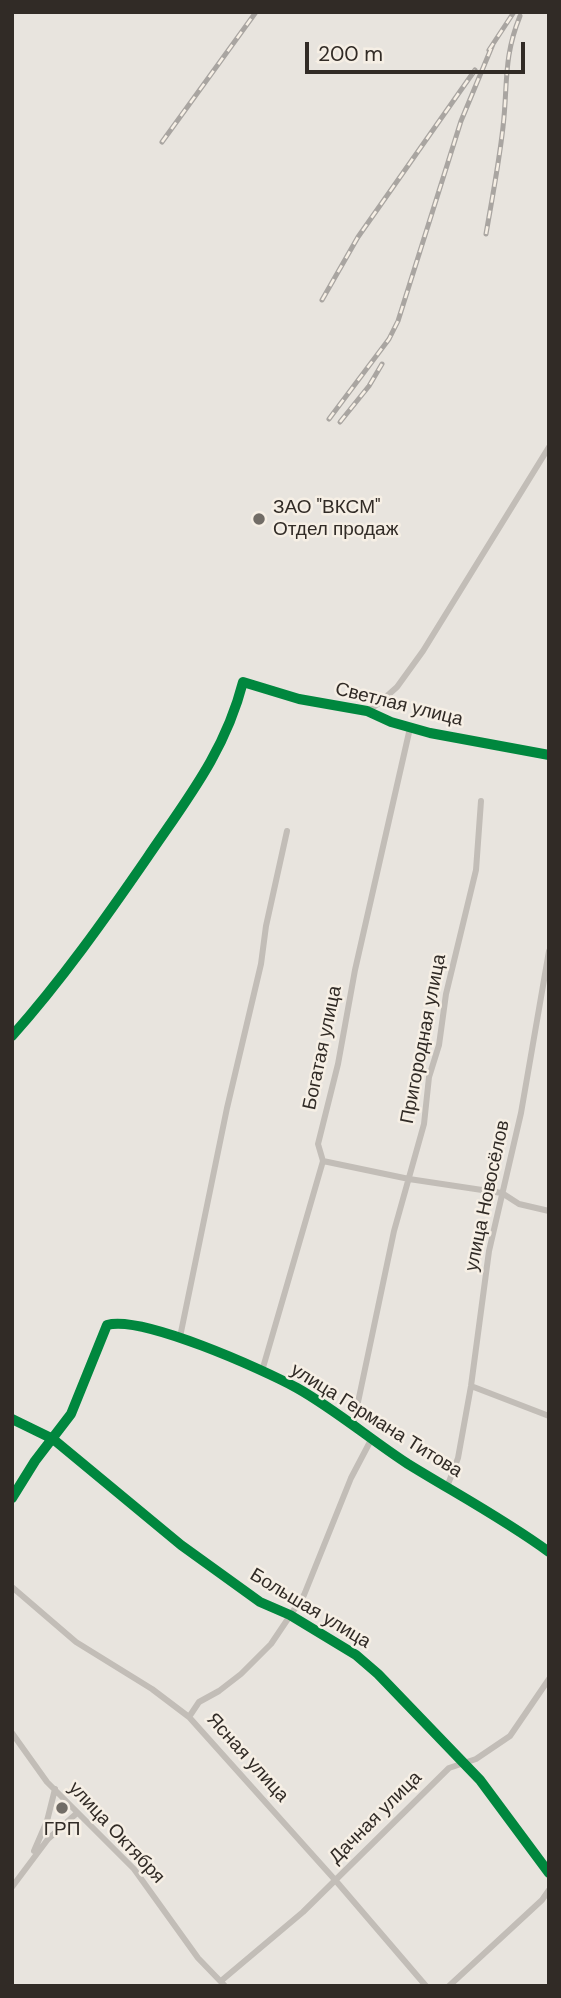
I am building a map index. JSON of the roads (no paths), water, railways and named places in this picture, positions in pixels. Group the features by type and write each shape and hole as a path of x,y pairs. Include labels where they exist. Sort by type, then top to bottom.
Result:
{"street":[{"path":"367,711 397,687 423,651 549,447"},
{"name":"Светлая улица","path":"12,1036 33,1013 112,909 202,777 220,748 235,714 243,682 299,699 367,711 410,727 549,755"},
{"name":"Богатая улица","path":"262,1371 323,1161 318,1144 338,1064 355,970 410,727"},
{"name":"Пригородная улица","path":"353,1426 394,1231 424,1124 429,1077 439,1045 446,994 477,870 481,802"},
{"path":"180,1337 287,831"},
{"name":"улица Новосёлов","path":"447,1487 458,1458 471,1386 489,1251 522,1113 549,951"},
{"path":"323,1161 409,1179 502,1193 519,1204 549,1211"},
{"name":"улица Германа Титова","path":"53,1439 79,1398 100,1337 107,1325 119,1322 180,1337 297,1388 549,1552"},
{"path":"471,1386 549,1416"},
{"name":"Большая улица","path":"12,1419 53,1439 181,1545 260,1602 290,1615 356,1655 378,1674 480,1780 549,1872"},
{"path":"189,1717 199,1702 241,1674 263,1651 304,1595 351,1478 372,1438"},
{"path":"12,1498 35,1461 53,1439"},
{"name":"Ясная улица","path":"12,1587 76,1642 152,1689 189,1717 426,1986"},
{"name":"Дачная улица","path":"223,1983 336,1881 449,1768 488,1752 510,1736 549,1679"},
{"name":"улица Октября","path":"12,1733 47,1782 134,1869 198,1958 223,1983"},
{"path":"31,1859 47,1821 55,1789"},
{"path":"12,1887 48,1839 77,1813"},
{"path":"449,1986 542,1900 549,1890"}],"railway":[{"path":"162,142 256,12"},
{"path":"489,50 514,12"},
{"path":"486,234 501,140 508,58 520,16"},
{"path":"329,419 389,339 398,321 461,121 493,44"},
{"path":"322,300 358,237 475,70"},
{"path":"340,422 369,386 382,364"}],"place":[{"name":"ЗАО \"ВКСМ\" Отдел продаж","path":"259,519"},
{"name":"ГРП","path":"62,1808"}]}
